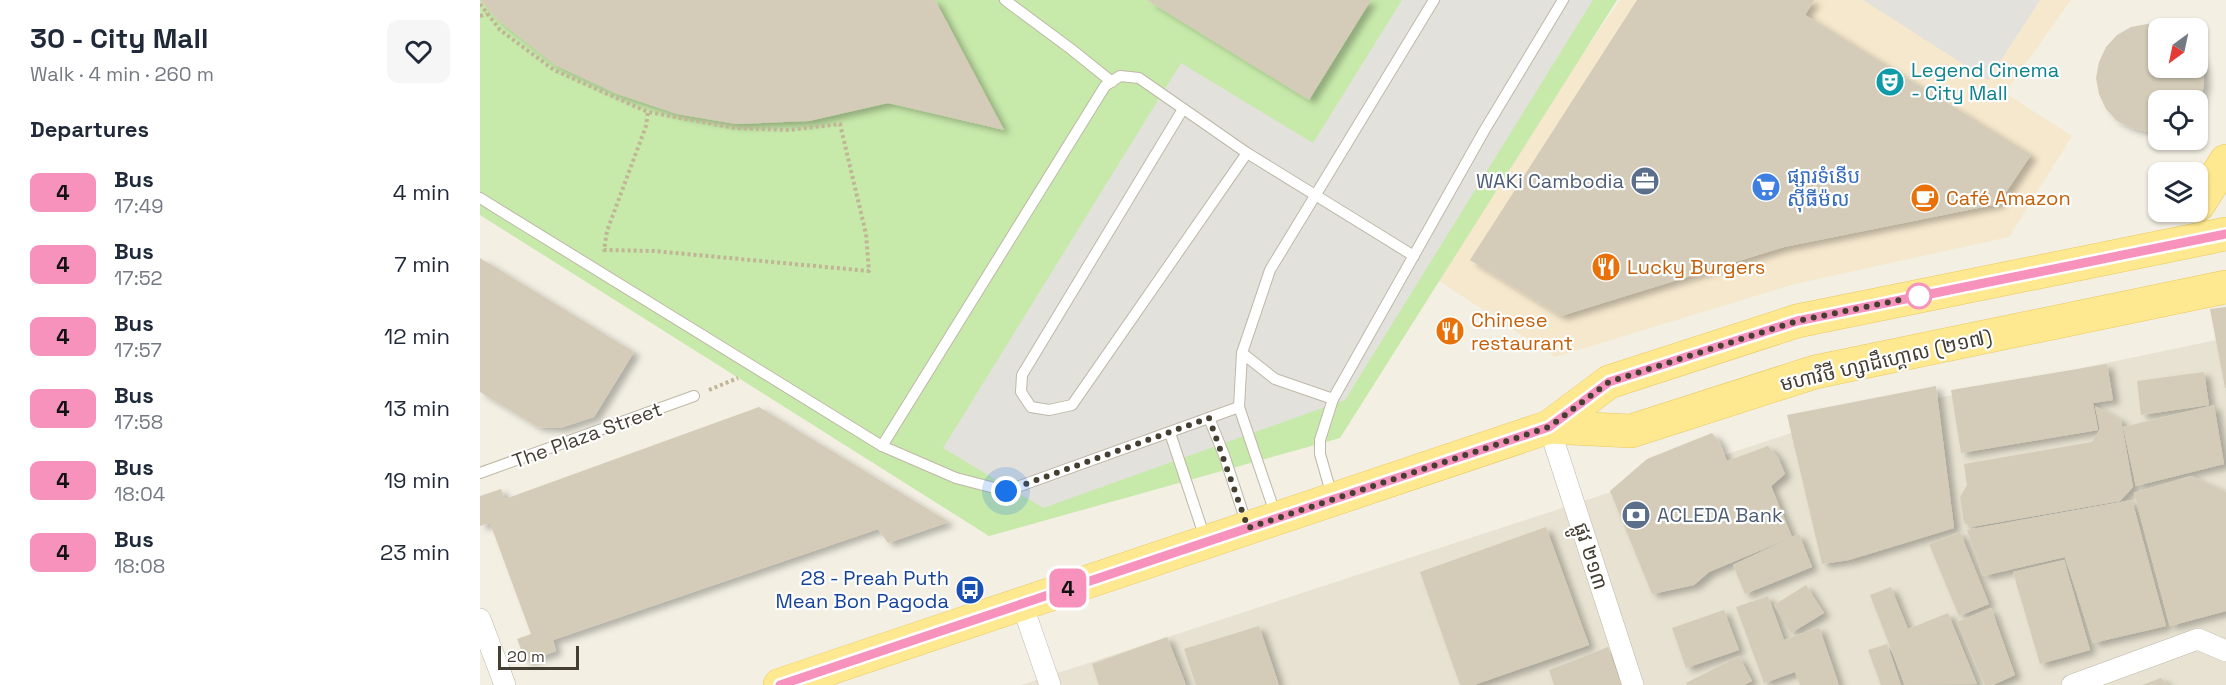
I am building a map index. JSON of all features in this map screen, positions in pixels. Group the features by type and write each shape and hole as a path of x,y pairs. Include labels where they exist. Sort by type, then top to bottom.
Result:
{"main road":[{"path":"2208,189 2226,161"},
{"path":"2157,248 2182,222"},
{"name":"មហាវិថី ហ្សាដឹហ្គោល (២១៧)","path":"780,685 1549,427 1609,382 1797,321 2226,234"},
{"name":"មហាវិថី ហ្សាដឹហ្គោល (២១៧)","path":"1549,427 1631,430 1815,372 2226,287"}],"street":[{"name":"ផ្លូវ ២១៣","path":"1549,427 1634,685"},
{"path":"1022,604 1050,685"},
{"path":"480,619 505,685"},
{"path":"2072,685 2198,639 2226,651"}],"lane":[{"path":"1005,0 1112,82"},
{"path":"1263,523 1239,407 1242,353 1270,270 1434,0"},
{"path":"1333,499 1320,454 1320,440 1333,399 1484,131 1563,0"},
{"path":"882,446 1105,86 1120,76 1139,78 1247,153 1414,256"},
{"path":"1183,109 1022,375 1021,392 1031,407 1049,410 1072,405 1247,153"},
{"path":"480,198 882,446 956,478 1006,491 1239,407"},
{"path":"1242,353 1275,379 1333,399"},
{"name":"The Plaza Street","path":"480,473 694,396"},
{"path":"1209,418 1263,523"},
{"path":"1170,433 1206,542"}],"path":[{"path":"480,4 500,30 554,70 648,112 735,128 789,130 840,124 866,234 869,271 654,251 604,250 607,231 646,126 648,112"},
{"path":"480,16 487,14"},
{"path":"694,396 758,370"}],"shaded area":[{"path":"1402,0 1593,0 1345,400 1043,508 943,448 1181,63 1313,143"},
{"name":"ផ្សារទំនើប ស៊ីធីម៉ល","path":"1620,0 2071,0 2005,93 2072,136 2009,237 1795,284 1555,357 1430,275"},
{"path":"1863,0 2040,0 1988,80"},
{"path":"2226,338 2226,685 1021,685 1828,421"}],"green space":[{"path":"480,0 1617,0 1340,438 989,536 480,215"}],"building":[{"path":"480,0 935,0 1004,130 888,103 809,121 736,124 677,114 617,94 555,65 498,20"},
{"path":"1147,0 1371,0 1309,100"},
{"name":"ផ្សារទំនើប ស៊ីធីម៉ល","path":"1637,0 1814,0 1805,15 2031,155 1998,204 1784,247 1561,316 1470,260"},
{"path":"2148,24 2148,78 2204,78 2203,90 2148,90 2148,132 2117,121 2106,109 2099,94 2096,78 2099,62 2106,47 2117,35 2131,27"},
{"path":"480,258 634,352 594,417 560,428 538,427 480,392"},
{"path":"2226,307 2226,388 2225,388 2210,309"},
{"path":"2107,364 2113,400 2093,403 2098,430 1961,453 1951,390"},
{"path":"2204,372 2209,405 2141,415 2137,381"},
{"path":"1936,386 1954,528 1849,560 1822,564 1787,415"},
{"path":"2214,405 2224,464 2136,486 2123,427"},
{"path":"2095,406 2121,420 2133,487 2120,501 1971,527 1964,523 1960,497 1967,485 1964,464 2092,442 2100,429"},
{"path":"759,407 949,522 888,543 878,529 553,640 556,651 526,662 517,639 531,634 490,523 480,526 480,496 501,489 505,499"},
{"path":"1712,433 1719,441 1727,461 1768,446 1778,457 1785,474 1771,486 1792,537 1799,534 1812,567 1745,594 1733,565 1790,538 1709,572 1694,585 1652,594 1610,491 1647,459"},
{"path":"2191,476 2226,492 2226,611 2170,626 2134,493"},
{"path":"2132,500 2166,626 2093,643 2065,557 1983,576 1967,530"},
{"path":"1546,527 1589,645 1474,685 1460,685 1420,572"},
{"path":"1960,532 1989,604 1959,616 1929,544"},
{"path":"2064,560 2090,650 2040,664 2013,572"},
{"path":"1806,585 1824,613 1791,633 1774,605"},
{"path":"1891,587 1908,629 1948,613 1977,684 1905,685 1870,595"},
{"path":"1768,596 1784,640 1819,627 1839,685 1800,685 1795,672 1764,683 1736,607"},
{"path":"1991,608 2015,675 1993,685 1985,685 1957,622"},
{"path":"1724,610 1739,650 1686,668 1672,628"},
{"path":"1259,626 1279,685 1196,685 1184,649"},
{"path":"1167,637 1186,685 1099,685 1092,664"},
{"path":"1887,644 1901,685 1881,685 1868,650"},
{"path":"1608,647 1621,685 1554,685 1549,670"},
{"path":"1739,656 1752,681 1744,685 1687,685 1686,683"},
{"path":"2161,678 2168,685 2142,685"}],"bus line":[{"name":"4","path":"780,685 1549,427 1609,382 1797,321 2226,234"}],"place":[{"name":"Legend Cinema - City Mall","path":"1890,82"},
{"name":"WAKi Cambodia","path":"1645,181"},
{"name":"ផ្សារទំនើប ស៊ីធីម៉ល","path":"1766,187"},
{"name":"Café Amazon","path":"1925,198"},
{"name":"Lucky Burgers","path":"1606,267"},
{"name":"Chinese restaurant","path":"1450,331"},
{"name":"ACLEDA Bank","path":"1636,515"},
{"name":"28 - Preah Puth Mean Bon Pagoda","path":"970,590"}],"route":[{"path":"1006,491 1209,418 1248,528 1549,427 1609,382 1797,321 1919,296"}]}
